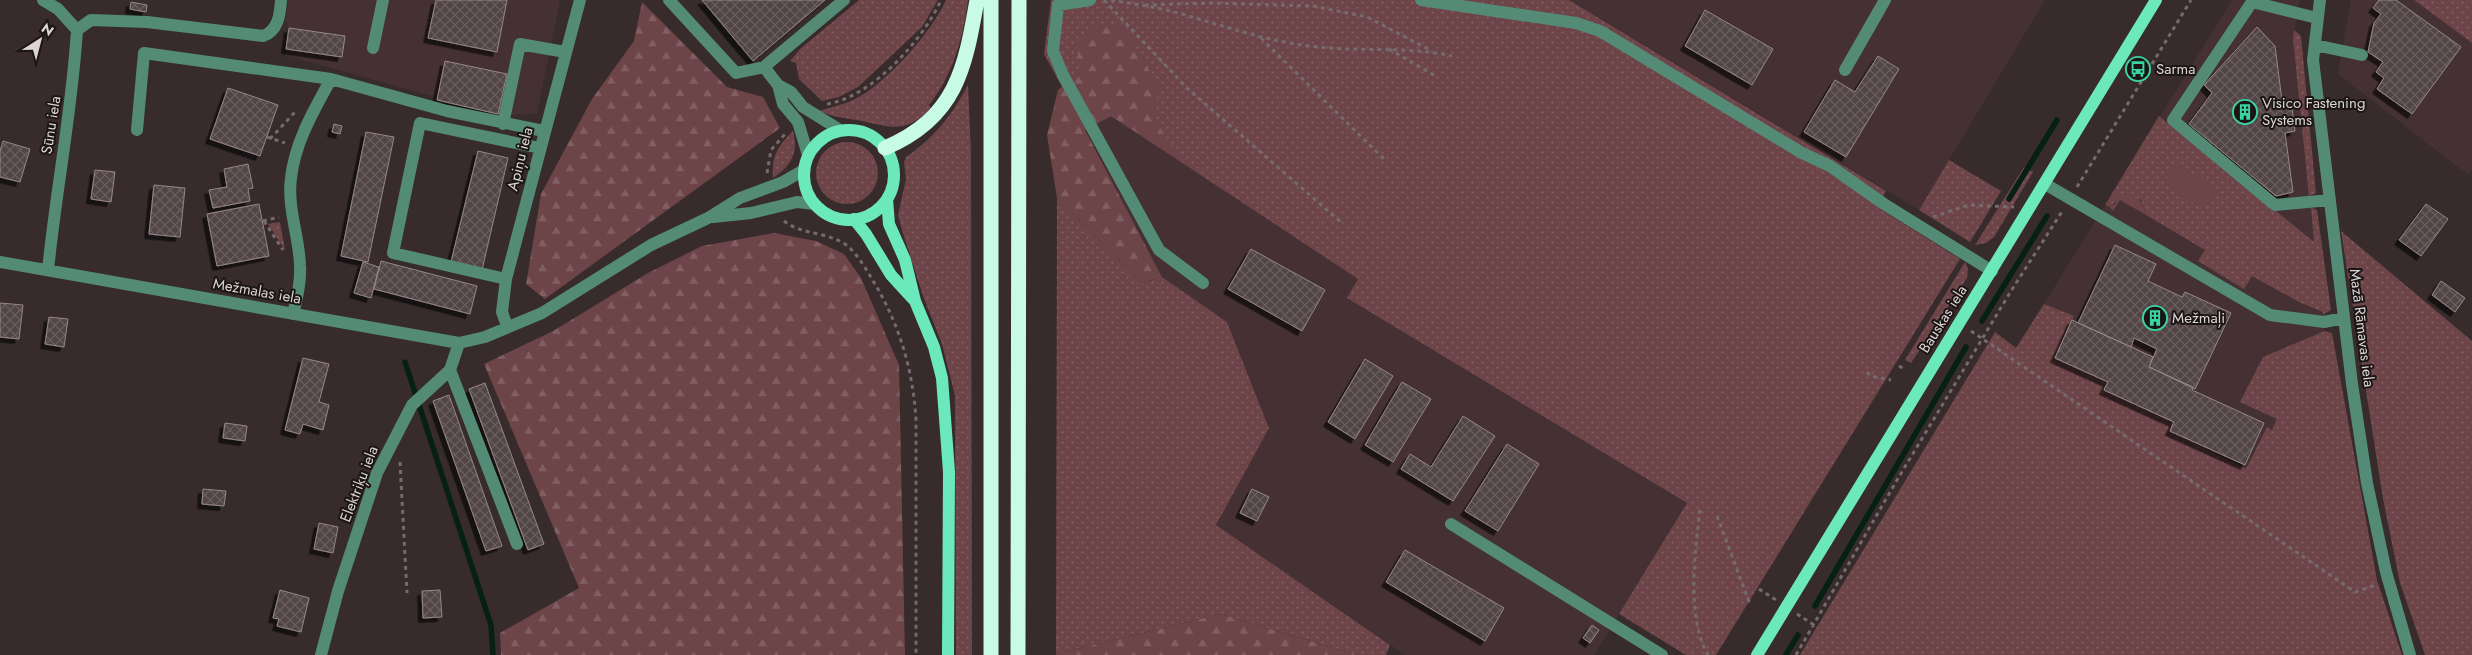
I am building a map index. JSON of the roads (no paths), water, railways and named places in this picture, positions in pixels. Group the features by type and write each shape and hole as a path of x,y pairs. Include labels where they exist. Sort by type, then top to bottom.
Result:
{"highway":[{"path":"885,148 901,141 926,125 946,101 961,76 977,0"},
{"path":"991,0 991,655"},
{"path":"1018,0 1018,655"}],"main road":[{"name":"Bauskas iela","path":"1757,655 2032,207 2156,0"},
{"path":"840,130 855,130 868,133 885,148 894,170 892,185 887,199 879,209 868,216 841,219 828,214 814,204 806,190 804,170 808,155 816,144 840,130"},
{"path":"887,199 889,224 905,260 915,301 934,347 942,378 949,472 948,655"},
{"path":"854,219 866,234 891,275 915,301"}],"street":[{"path":"43,0 58,9 77,30 91,20 147,22 263,36 270,34 280,15 281,0"},
{"path":"373,48 383,0"},
{"name":"Apiņu iela","path":"507,326 502,312 506,278 580,0"},
{"path":"669,0 736,73 764,67 844,0"},
{"path":"1090,0 1058,5 1053,50 1063,75 1159,250 1203,283"},
{"path":"1422,0 1576,23 1600,31 1802,153 1830,166 1884,204 1992,271"},
{"path":"1845,70 1885,0"},
{"name":"Mazā Rāmavas iela","path":"2320,0 2313,60 2344,318 2368,483 2389,582 2410,655"},
{"path":"2317,18 2252,1 2173,120 2275,205 2330,200"},
{"name":"Sūnu iela","path":"48,270 62,153 73,88 77,30"},
{"path":"503,124 520,44 565,52"},
{"path":"2315,44 2362,55"},
{"path":"137,130 144,53 331,79 503,124 544,131"},
{"path":"764,67 778,85 783,104 798,122 808,155"},
{"path":"293,314 300,287 300,265 292,216 290,179 300,141 331,79"},
{"path":"778,85 791,92 803,107 840,130"},
{"path":"506,278 393,253 420,123 540,148"},
{"path":"708,218 740,198 783,182 804,170"},
{"path":"2045,184 2270,315 2324,322 2344,318"},
{"path":"708,218 751,213 797,202 814,204"},
{"name":"Mežmalas iela","path":"0,262 459,344 485,337 507,326 542,313 651,245 708,218"},
{"name":"Elektriķu iela","path":"321,655 338,591 377,473 412,406 450,370 459,344"},
{"path":"450,370 517,544"},
{"path":"1450,524 1662,655"}],"waterway":[{"path":"2009,199 2057,120"},
{"path":"1982,321 2047,216"},
{"path":"1815,606 1966,347"},
{"path":"405,362 491,625 493,655"},
{"path":"1786,655 1798,635"}],"place":[{"name":"Sarma","path":"2138,69"},
{"name":"Visico Fastening Systems","path":"2245,112"},
{"name":"Mežmaļi","path":"2155,318"}]}
